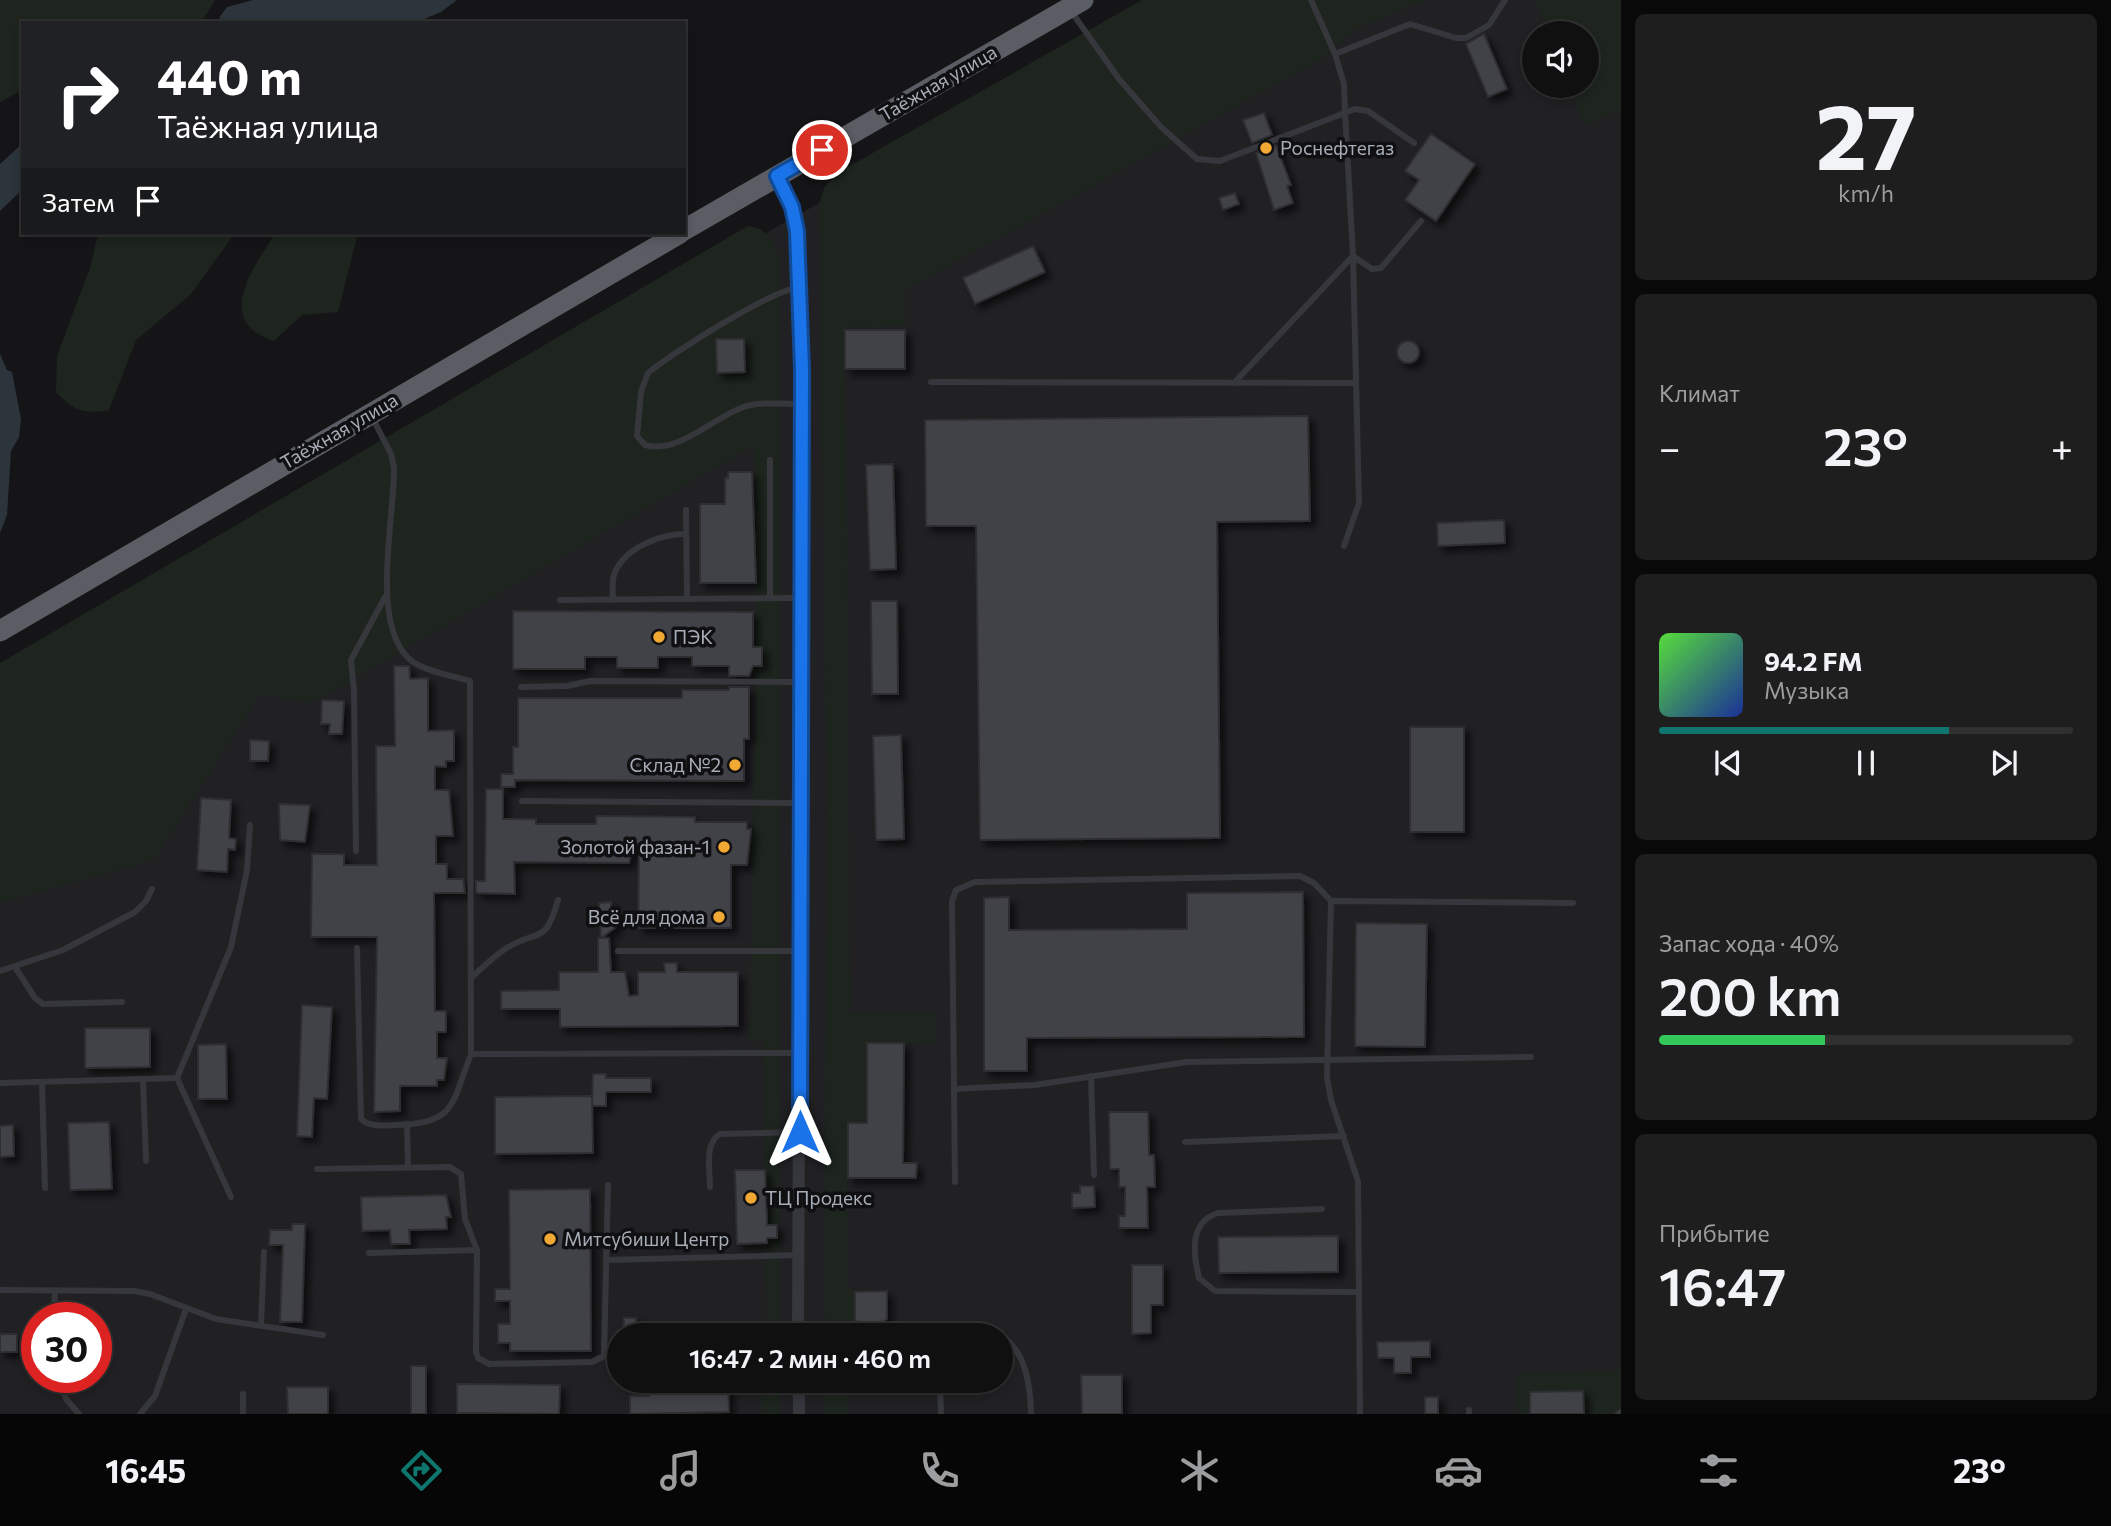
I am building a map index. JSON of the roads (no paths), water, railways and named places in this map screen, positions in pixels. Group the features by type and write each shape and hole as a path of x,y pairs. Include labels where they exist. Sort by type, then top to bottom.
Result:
{"highway":[{"name":"Таёжная улица","path":"686,229 1076,4"},
{"name":"Таёжная улица","path":"0,631 677,235"}],"street":[{"path":"777,176 796,219 802,404 798,1323"},
{"path":"799,1393 799,1414"}],"lane":[{"path":"1311,0 1335,54 1344,84 1353,256 1359,503 1344,546"},
{"path":"1335,54 1410,24 1466,38 1489,26 1505,0"},
{"path":"1076,4 1140,104 1197,159 1220,161 1345,111 1368,111 1414,143"},
{"path":"1353,256 1372,269 1381,268 1421,221"},
{"path":"1234,383 1353,256"},
{"path":"799,288 785,289 648,373 641,392 637,436 645,444 659,446 681,439 741,408 802,404"},
{"path":"931,382 1356,383"},
{"path":"357,948 358,1113 361,1119 371,1125 428,1123 445,1114 471,1055 470,681 415,663 407,656 392,628 386,594 394,467 391,454 369,413"},
{"path":"770,460 771,598"},
{"path":"685,510 687,598"},
{"path":"612,600 614,573 623,561 660,535 686,534"},
{"path":"356,852 354,691 350,665 386,594"},
{"path":"560,600 802,598"},
{"path":"521,687 567,686 590,681 802,682"},
{"path":"523,801 801,803"},
{"path":"231,1197 177,1078 231,947 244,886 250,825"},
{"path":"955,1182 952,901 957,890 965,883 1300,876 1314,883 1331,901 1327,1060 1331,1100 1358,1181 1360,1414"},
{"path":"0,971 63,950 135,912 146,901 152,889"},
{"path":"471,978 504,949 544,933 553,921 558,900"},
{"path":"1331,901 1573,903"},
{"path":"618,951 801,951"},
{"path":"16,967 35,998 43,1004 121,1002"},
{"path":"471,1055 801,1053"},
{"path":"954,1089 1035,1085 1187,1062 1531,1057"},
{"path":"1091,1076 1094,1175"},
{"path":"0,1083 177,1078"},
{"path":"144,1079 146,1161"},
{"path":"41,1082 45,1188"},
{"path":"407,1124 408,1167"},
{"path":"710,1187 710,1149 715,1137 720,1134 800,1132"},
{"path":"1185,1142 1344,1136"},
{"path":"317,1169 450,1167 461,1174 465,1219 477,1250 476,1352 478,1358 489,1364 592,1362 604,1356 608,1185"},
{"path":"1322,1209 1217,1213 1206,1217 1195,1233 1199,1278 1215,1291 1359,1292"},
{"path":"369,1253 477,1250"},
{"path":"261,1325 264,1252"},
{"path":"607,1260 799,1255"},
{"path":"0,1290 134,1291 150,1294 216,1319 295,1333 323,1335"},
{"path":"55,1291 55,1302"},
{"path":"140,1414 155,1396 186,1309"},
{"path":"1013,1344 1023,1359 1031,1388 1031,1414"},
{"path":"64,1393 79,1414"},
{"path":"940,1393 941,1414"},
{"path":"243,1394 243,1414"}],"place":[{"name":"Роснефтегаз","path":"1266,148"},
{"name":"ПЭК","path":"659,637"},
{"name":"Склад №2","path":"735,765"},
{"name":"Золотой фазан-1","path":"724,847"},
{"name":"Всё для дома","path":"719,917"},
{"name":"ТЦ Продекс","path":"751,1198"},
{"name":"Митсубиши Центр","path":"550,1239"}]}
